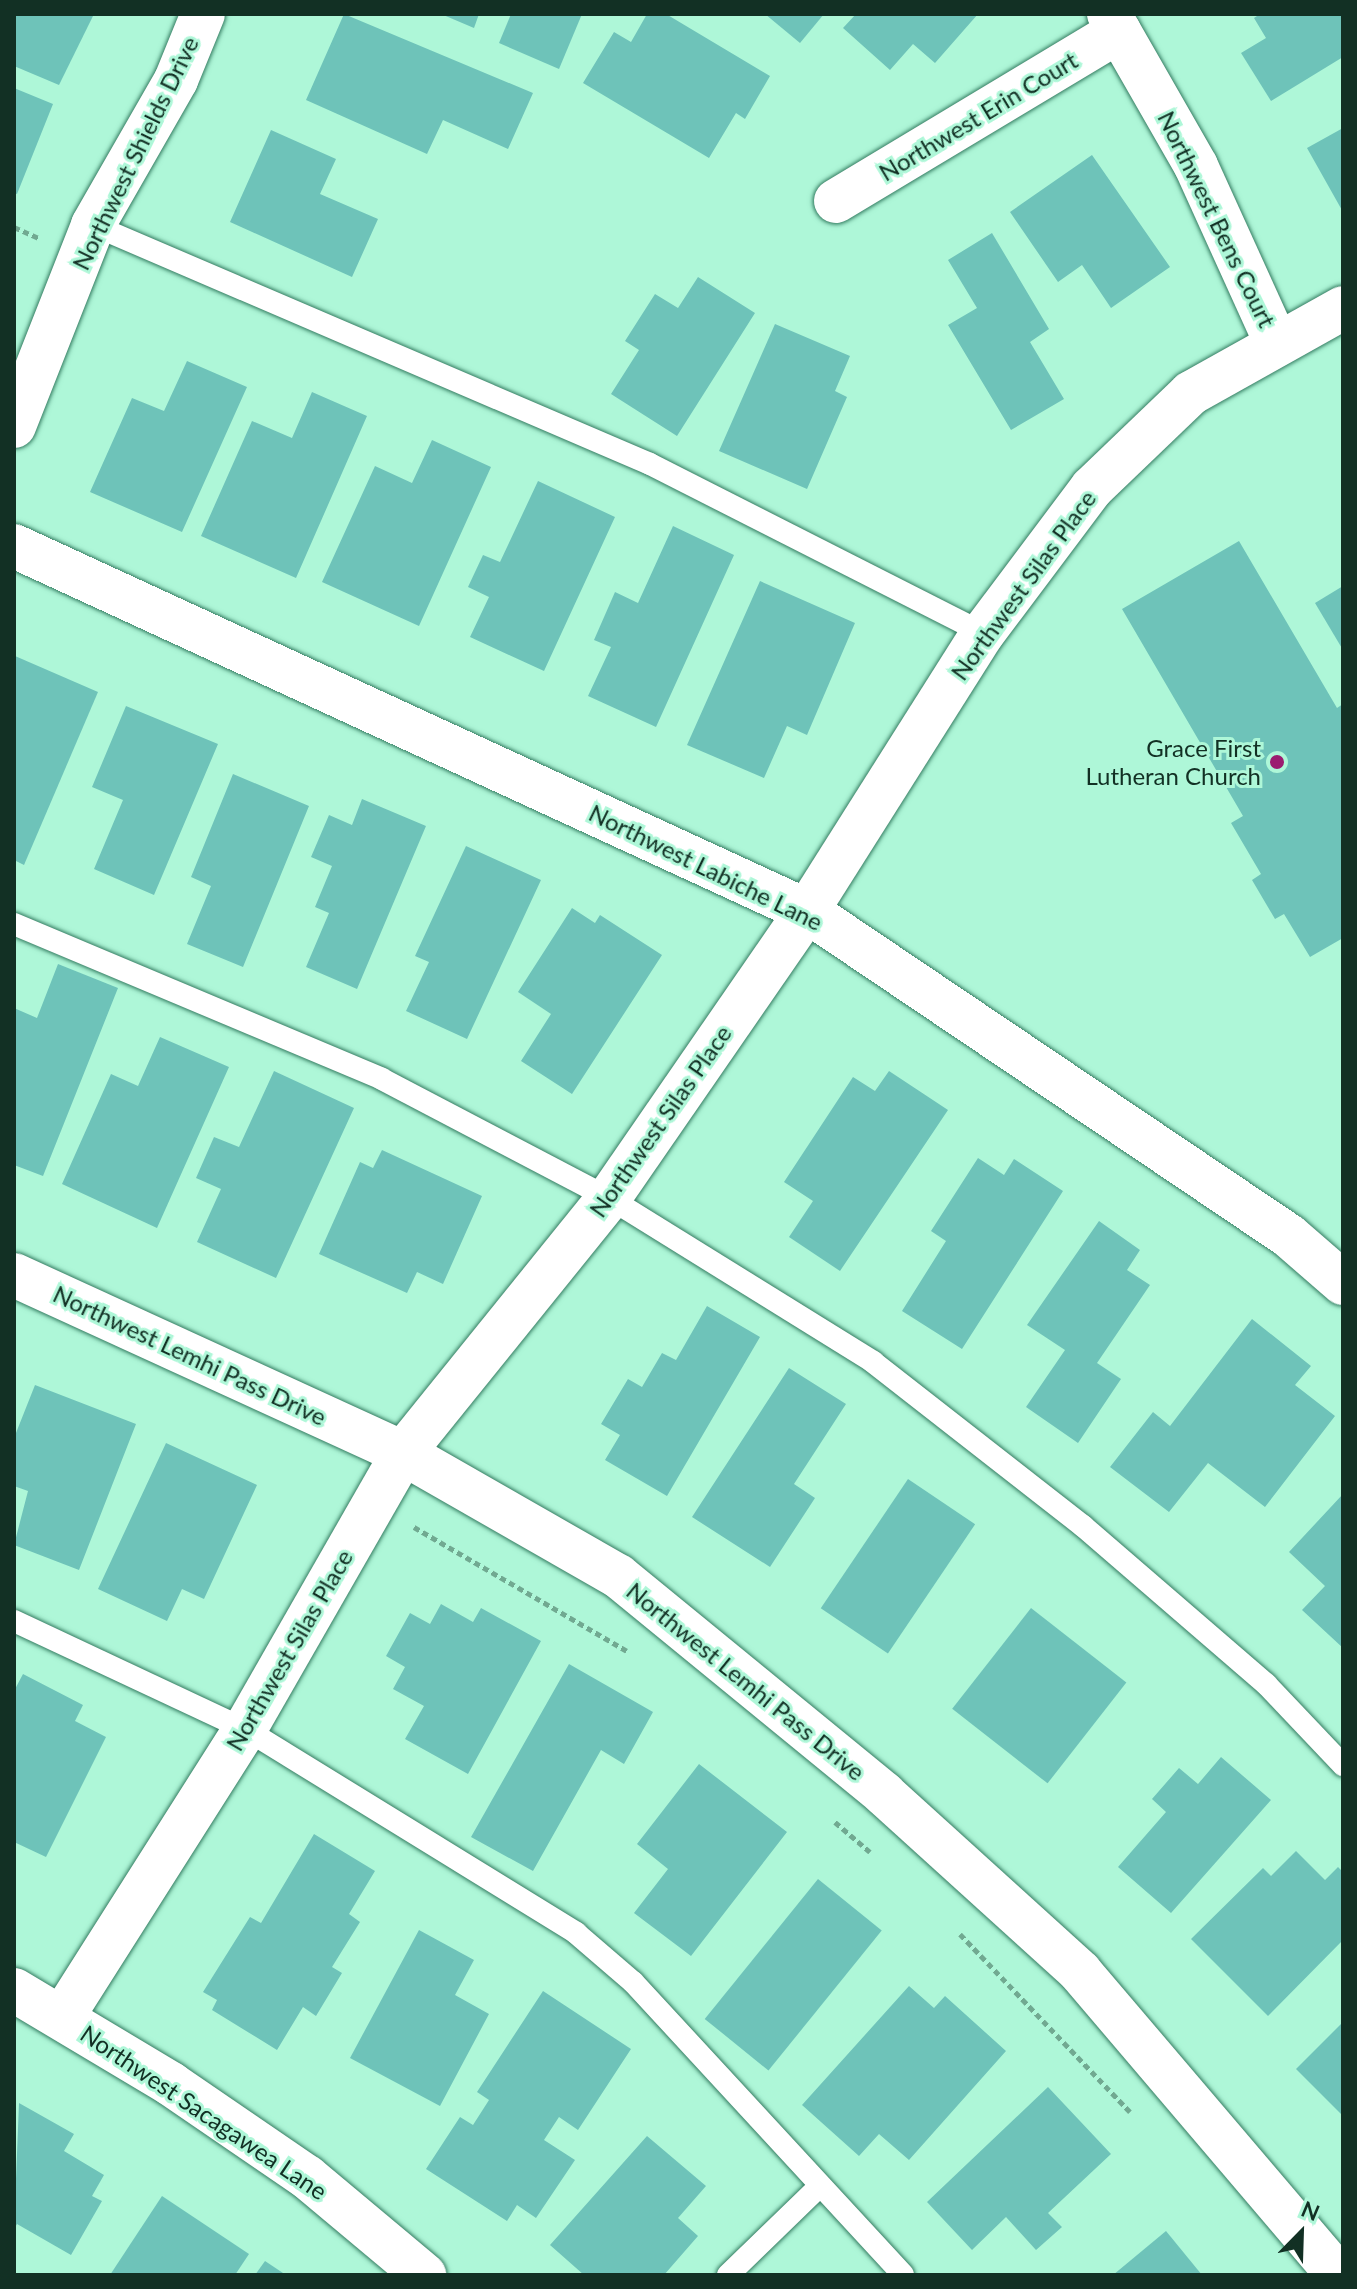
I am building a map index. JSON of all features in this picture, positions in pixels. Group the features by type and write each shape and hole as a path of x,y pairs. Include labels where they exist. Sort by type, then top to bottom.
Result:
{"street":[{"name":"Northwest Shields Drive","path":"14,426 93,225 176,80 203,14"},
{"name":"Northwest Erin Court","path":"836,201 1114,23"},
{"name":"Northwest Bens Court","path":"1114,23 1196,166 1276,342"},
{"name":"Northwest Silas Place","path":"63,2016 245,1729 403,1453 609,1198 807,911 983,633 1092,488 1191,393 1276,342 1343,308"},
{"name":"Northwest Labiche Lane","path":"14,546 807,911 1289,1236 1343,1283"},
{"name":"Northwest Lemhi Pass Drive","path":"14,1275 403,1453 618,1576 884,1794 1080,1972 1338,2275"},
{"name":"Northwest Sacagawea Lane","path":"14,1990 63,2016 307,2177 424,2275"}],"lane":[{"path":"93,225 650,464 983,633"},
{"path":"14,924 382,1079 609,1198 873,1362 1083,1526 1266,1684 1343,1765"},
{"path":"14,1621 245,1729 576,1933 633,1982 903,2275"},
{"path":"728,2275 820,2186"}],"path":[{"path":"374,1503 638,1659"},
{"path":"823,1811 884,1864"},
{"path":"954,1928 1135,2116"}],"building":[{"path":"14,14 94,14 59,85 14,66"},
{"path":"344,14 533,93 508,149 443,120 427,154 306,100"},
{"path":"441,14 479,14 474,28"},
{"path":"511,14 582,14 559,69 499,43"},
{"path":"647,14 666,14 770,76 745,119 736,113 709,158 583,83 614,32 631,42"},
{"path":"765,14 824,14 800,43"},
{"path":"856,14 978,14 935,63 913,44 890,70 843,28"},
{"path":"1260,14 1343,14 1343,57 1271,101 1241,53 1266,38 1254,18"},
{"path":"14,88 53,104 17,194 14,193"},
{"path":"1343,128 1343,212 1307,148"},
{"path":"271,130 336,159 320,194 378,219 352,277 230,222"},
{"path":"1092,155 1170,267 1111,308 1082,265 1058,282 1010,212"},
{"path":"992,233 1049,329 1030,342 1064,399 1011,430 948,325 977,308 948,260"},
{"path":"698,277 755,313 677,436 611,394 639,350 625,341 655,294 678,308"},
{"path":"775,324 850,356 835,391 847,397 807,489 719,451"},
{"path":"187,361 247,387 182,532 90,492 132,398 164,411"},
{"path":"312,392 367,416 296,578 201,536 252,421 292,438"},
{"path":"432,440 491,467 419,626 322,582 375,466 412,483"},
{"path":"538,481 615,517 544,671 470,637 489,597 468,587 483,555 500,562"},
{"path":"673,526 734,555 656,727 588,696 611,647 594,640 615,592 638,603"},
{"name":"Grace First Lutheran Church","path":"1239,541 1337,708 1343,704 1343,938 1310,957 1284,914 1275,919 1252,880 1261,874 1231,823 1243,816 1122,609"},
{"path":"760,581 855,623 807,735 787,726 764,778 687,745"},
{"path":"1343,586 1343,650 1315,603"},
{"path":"15,656 98,692 24,865 14,860"},
{"path":"126,706 218,744 154,895 94,869 123,800 92,787"},
{"path":"233,774 309,806 243,967 187,944 211,886 191,877"},
{"path":"362,799 426,826 357,989 306,967 329,913 315,907 332,866 311,857 329,815 352,825"},
{"path":"466,846 541,880 467,1039 406,1011 429,962 415,956"},
{"path":"572,908 595,923 600,915 662,955 572,1094 521,1061 551,1014 518,992"},
{"path":"58,964 118,988 43,1176 14,1165 14,1008 37,1018"},
{"path":"160,1037 229,1067 157,1228 62,1184 111,1074 138,1086"},
{"path":"274,1071 354,1108 276,1278 197,1242 221,1189 196,1178 214,1137 239,1147"},
{"path":"889,1071 948,1110 840,1271 789,1237 813,1201 784,1182 853,1077 875,1091"},
{"path":"382,1150 482,1196 443,1284 417,1272 407,1293 319,1254 360,1162 373,1168"},
{"path":"978,1158 1004,1175 1014,1159 1063,1191 962,1349 902,1311 946,1241 931,1231"},
{"path":"1099,1221 1140,1250 1127,1270 1150,1285 1097,1363 1121,1379 1078,1443 1026,1407 1065,1350 1027,1325"},
{"path":"707,1306 760,1337 667,1496 605,1460 620,1435 601,1424 628,1379 642,1387 662,1353 676,1360"},
{"path":"1252,1319 1311,1366 1295,1385 1335,1416 1265,1507 1208,1463 1169,1512 1110,1467 1153,1412 1170,1426"},
{"path":"789,1368 846,1404 794,1484 815,1498 770,1567 692,1517"},
{"path":"35,1385 136,1424 79,1570 14,1545 28,1491 14,1486 14,1438"},
{"path":"166,1443 257,1485 204,1599 182,1589 167,1621 98,1589"},
{"path":"908,1479 975,1524 888,1654 821,1608"},
{"path":"1343,1494 1343,1648 1302,1610 1325,1586 1289,1552"},
{"path":"441,1604 473,1622 481,1608 541,1641 468,1774 405,1739 424,1706 393,1689 405,1667 386,1656 410,1613 430,1624"},
{"path":"1031,1608 1126,1682 1048,1783 952,1709"},
{"path":"569,1664 653,1712 624,1764 601,1750 533,1871 471,1837"},
{"path":"23,1674 83,1705 75,1721 106,1737 46,1857 14,1842 14,1691"},
{"path":"1221,1757 1271,1800 1171,1913 1118,1867 1166,1812 1152,1799 1179,1768 1198,1784"},
{"path":"699,1764 787,1832 691,1956 634,1913 668,1869 637,1844"},
{"path":"314,1834 375,1871 349,1914 360,1922 332,1967 342,1973 316,2016 303,2007 277,2050 212,2010 217,2000 203,1992 250,1917 261,1923"},
{"path":"1296,1851 1325,1880 1338,1867 1343,1872 1343,1940 1268,2016 1191,1939 1263,1868 1271,1876"},
{"path":"818,1879 882,1931 768,2070 705,2019"},
{"path":"419,1930 474,1960 455,1995 489,2014 440,2106 350,2058"},
{"path":"909,1986 934,2008 945,1996 1006,2051 909,2160 879,2134 859,2156 802,2105"},
{"path":"543,1991 631,2049 578,2130 559,2117 544,2140 575,2160 536,2218 517,2205 507,2221 426,2169 460,2117 473,2125 489,2100 477,2092"},
{"path":"1343,2022 1343,2116 1296,2069"},
{"path":"1048,2087 1111,2154 1048,2213 1062,2227 1036,2250 1006,2217 972,2250 927,2202"},
{"path":"19,2103 74,2134 64,2151 104,2175 92,2196 102,2201 71,2255 17,2224 14,2229"},
{"path":"647,2136 706,2186 678,2218 698,2236 664,2275 584,2275 550,2245"},
{"path":"162,2196 249,2254 235,2275 110,2275"},
{"path":"1166,2231 1202,2275 1113,2275"},
{"path":"265,2261 286,2275 255,2275"}],"place":[{"name":"Grace First Lutheran Church","path":"1277,762"}]}
